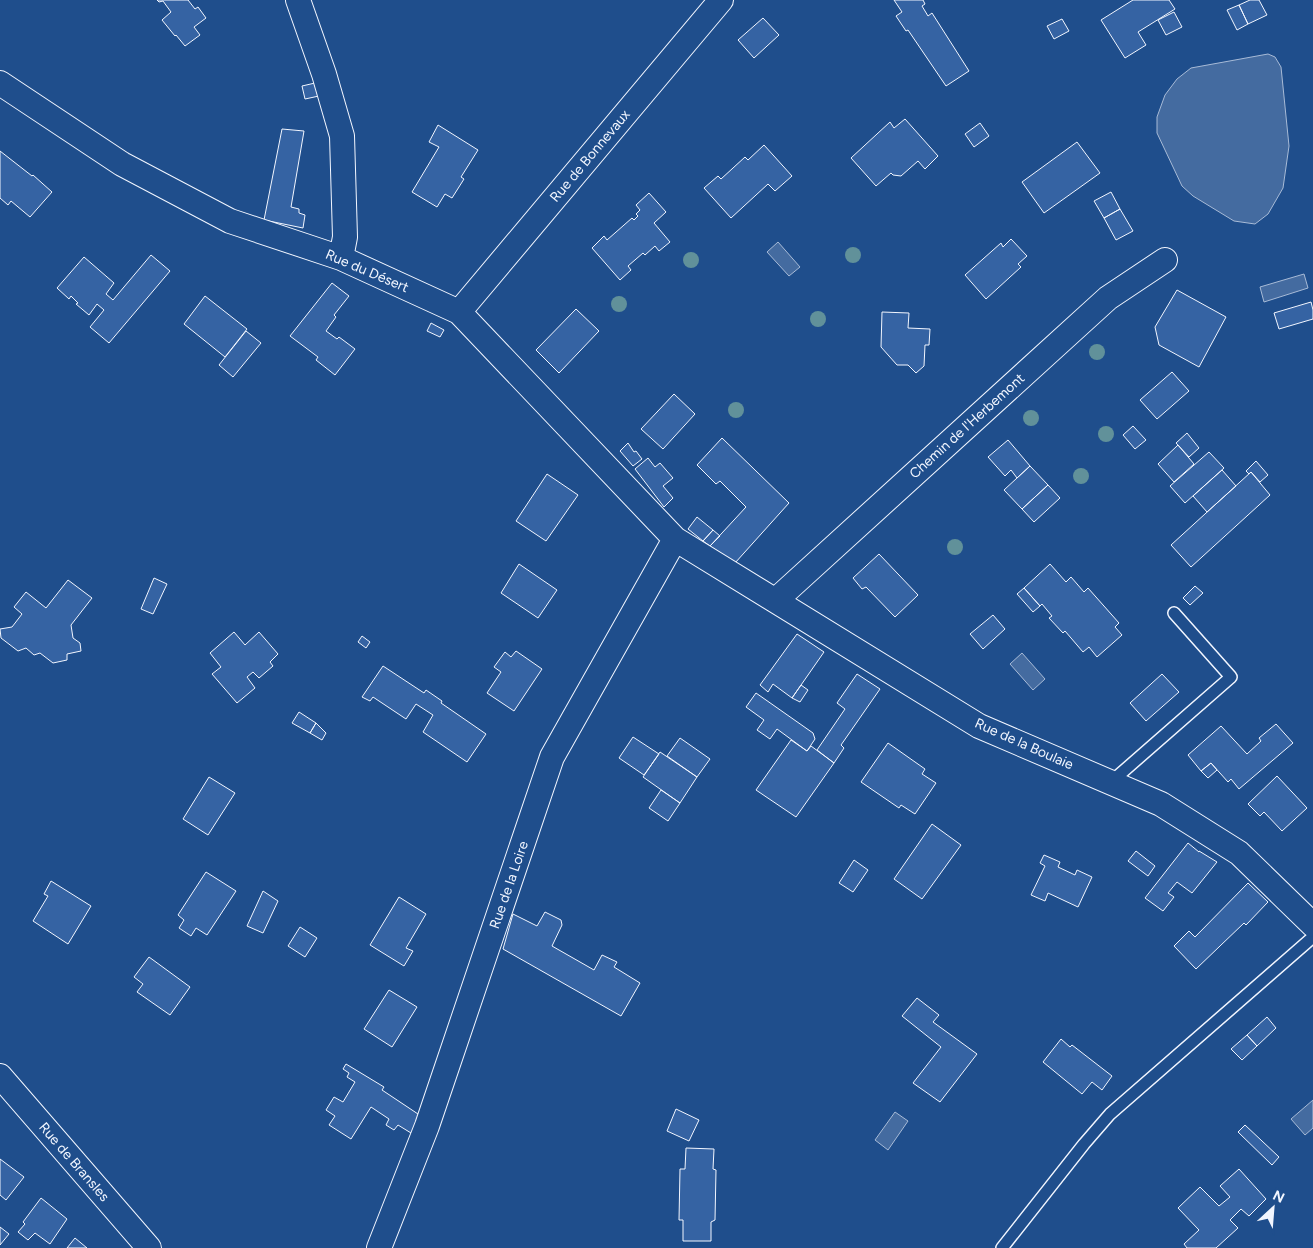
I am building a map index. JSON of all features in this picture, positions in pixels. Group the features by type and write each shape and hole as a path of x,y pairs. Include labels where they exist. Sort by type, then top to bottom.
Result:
{"street":[{"path":"298,0 324,74 342,136 345,238 341,258"},
{"name":"Rue de Bonnevaux","path":"459,312 721,0"},
{"name":"Rue du Désert","path":"0,83 122,164 230,221 341,258 459,312 675,540"},
{"name":"Chemin de l'Herbemont","path":"776,600 1108,298 1165,260"},
{"name":"Rue de la Boulaie","path":"675,540 776,600 979,726 1162,804 1239,853 1313,925"},
{"name":"Rue de la Loire","path":"379,1248 427,1126 552,757 675,540"},
{"name":"Rue de Bransles","path":"0,1076 149,1248"}],"lane":[{"path":"1110,782 1231,677 1174,613"},
{"path":"1002,1248 1110,1114 1313,936"}],"water":[{"path":"1268,54 1275,57 1281,67 1289,146 1283,188 1268,214 1255,224 1234,221 1193,196 1182,186 1157,133 1157,117 1165,95 1177,79 1191,68"},
{"path":"778,242 800,267 789,276 767,252"},
{"path":"1304,274 1308,288 1264,302 1260,287"},
{"path":"1022,653 1045,679 1033,690 1010,664"},
{"path":"1313,1100 1313,1128 1305,1135 1291,1119"},
{"path":"895,1112 908,1121 888,1150 875,1140"}],"building":[{"path":"157,0 188,0 195,9 198,7 206,18 194,27 200,35 185,46 162,20 171,12 163,1 159,2"},
{"path":"894,0 923,0 925,4 922,6 928,16 932,13 969,71 946,86 908,30 906,31 896,16 902,12"},
{"path":"1133,0 1169,0 1175,9 1138,32 1146,45 1125,58 1101,20"},
{"path":"1250,0 1259,0 1267,15 1248,24 1239,5"},
{"path":"1239,5 1248,24 1237,30 1227,10"},
{"path":"1174,12 1182,27 1166,35 1158,20"},
{"path":"763,18 779,35 754,58 738,40"},
{"path":"1062,19 1069,31 1054,39 1047,26"},
{"path":"315,83 319,96 305,99 302,86"},
{"path":"905,119 938,156 925,169 918,161 901,176 891,173 876,186 851,158 890,122 894,128"},
{"path":"980,123 989,136 974,147 965,134"},
{"path":"438,125 478,150 461,177 464,179 452,198 445,194 437,207 412,192 439,147 429,142"},
{"path":"282,129 304,131 291,207 299,209 299,213 305,215 303,228 264,220"},
{"path":"1077,142 1100,173 1044,213 1022,182"},
{"path":"764,145 792,176 775,191 768,184 731,218 704,188 718,176 721,179 745,157 748,160"},
{"path":"0,151 33,175 52,192 30,217 11,201 8,205 0,198"},
{"path":"1111,192 1120,209 1104,218 1094,201"},
{"path":"649,193 666,212 654,223 670,242 659,251 655,246 645,255 643,253 628,266 631,270 620,280 592,248 604,236 607,240 632,218 634,220 640,210 636,205"},
{"path":"1120,209 1133,231 1116,240 1104,218"},
{"path":"1011,239 1027,256 1018,264 1021,267 986,299 965,275 1001,243 1003,247"},
{"path":"151,255 170,271 109,343 90,327 104,310 97,304 89,315 76,304 78,303 71,296 69,299 57,288 84,257 114,283 106,294 113,300"},
{"path":"332,283 349,296 334,315 336,317 326,331 337,339 339,337 355,349 335,375 316,360 318,357 290,336"},
{"path":"1177,290 1226,317 1199,367 1159,345 1155,327"},
{"path":"205,296 247,329 225,357 184,324"},
{"path":"1311,302 1313,319 1279,329 1274,313"},
{"path":"576,309 599,331 559,373 536,350"},
{"path":"882,312 909,313 908,328 930,329 929,345 925,345 924,366 916,373 908,365 897,365 881,347"},
{"path":"431,323 444,330 440,337 427,331"},
{"path":"246,331 261,343 233,377 219,365"},
{"path":"1172,372 1189,391 1157,419 1140,400"},
{"path":"674,394 695,414 663,449 641,429"},
{"path":"1133,426 1146,440 1135,449 1123,435"},
{"path":"1187,433 1199,448 1189,457 1176,443"},
{"path":"722,438 789,503 735,563 710,546 746,507 720,481 716,484 697,465"},
{"path":"1008,440 1030,466 1017,478 1011,470 1005,476 988,457"},
{"path":"628,443 642,459 633,466 620,451"},
{"path":"1178,445 1194,464 1174,482 1158,464"},
{"path":"1209,452 1224,468 1185,503 1170,486"},
{"path":"648,458 655,467 660,463 673,478 663,486 673,498 664,507 635,469"},
{"path":"1256,461 1268,475 1260,482 1251,472 1249,474 1246,471"},
{"path":"1030,466 1048,485 1022,509 1004,490"},
{"path":"1222,470 1236,486 1207,512 1193,496"},
{"path":"1251,472 1270,495 1191,567 1171,545"},
{"path":"547,474 578,495 546,541 516,521"},
{"path":"1048,485 1060,498 1034,522 1022,509"},
{"path":"697,517 713,530 703,541 688,529"},
{"path":"713,530 720,536 710,546 703,541"},
{"path":"879,554 918,595 895,617 866,587 862,589 853,578"},
{"path":"519,564 557,590 538,618 501,593"},
{"path":"1050,564 1066,582 1071,577 1084,592 1088,588 1119,623 1115,627 1122,635 1097,657 1089,647 1083,652 1065,631 1063,633 1049,618 1052,616 1042,604 1040,606 1024,588"},
{"path":"154,578 167,584 153,614 141,609"},
{"path":"68,580 92,598 71,625 73,638 80,643 81,651 67,654 67,660 53,663 40,653 34,655 26,648 18,651 1,638 0,629 12,627 22,614 14,607 26,592 46,608"},
{"path":"1195,586 1203,593 1190,605 1183,598"},
{"path":"1024,588 1040,606 1033,612 1017,594"},
{"path":"993,615 1005,629 983,649 970,634"},
{"path":"234,632 245,645 259,632 278,654 270,662 273,666 259,678 253,672 247,677 255,688 237,703 212,674 221,667 210,653"},
{"path":"797,634 824,652 792,698 773,684 768,692 760,685"},
{"path":"362,636 370,642 366,648 358,642"},
{"path":"516,651 542,669 514,711 487,693 501,672 494,667 505,652 511,657"},
{"path":"383,666 424,693 426,690 442,701 441,703 486,734 467,762 423,732 433,715 416,704 406,719 373,697 370,701 362,697"},
{"path":"857,674 880,689 841,745 844,748 834,763 817,750 845,709 837,703"},
{"path":"1162,674 1179,692 1146,721 1130,703"},
{"path":"801,685 808,690 800,702 792,698"},
{"path":"756,693 813,733 815,739 807,751 777,729 770,739 757,730 764,720 746,707"},
{"path":"299,712 316,723 310,733 292,723"},
{"path":"316,723 326,733 322,740 310,733"},
{"path":"1276,724 1293,743 1239,789 1231,779 1228,782 1211,763 1201,771 1188,755 1221,726 1247,754 1261,741 1259,738"},
{"path":"633,737 659,754 644,775 619,758"},
{"path":"680,738 710,759 697,777 667,756"},
{"path":"791,740 807,751 811,746 834,763 796,817 756,790"},
{"path":"888,743 925,769 922,774 936,783 915,814 901,805 899,808 861,782"},
{"path":"660,752 697,777 680,803 643,777"},
{"path":"1211,763 1217,770 1208,778 1201,771"},
{"path":"1277,776 1307,808 1282,831 1264,812 1260,816 1248,804"},
{"path":"209,777 235,793 208,835 183,819"},
{"path":"661,790 680,803 668,821 649,808"},
{"path":"932,824 961,845 922,899 894,879"},
{"path":"1188,843 1217,862 1192,893 1177,882 1168,893 1174,897 1163,911 1145,898"},
{"path":"1136,851 1155,866 1148,876 1128,861"},
{"path":"1044,855 1060,862 1058,867 1075,875 1077,870 1092,877 1078,907 1048,893 1045,901 1031,895 1045,866 1040,863"},
{"path":"854,860 868,870 853,892 839,883"},
{"path":"206,872 236,891 207,935 196,928 191,936 179,928 184,920 178,915"},
{"path":"51,881 91,906 68,944 33,921 48,896 44,894"},
{"path":"1248,883 1268,902 1246,925 1244,923 1196,969 1174,946 1189,931 1195,937"},
{"path":"263,891 278,901 263,933 247,926"},
{"path":"399,897 426,914 406,948 413,951 404,966 370,945"},
{"path":"545,912 561,920 562,925 552,946 594,970 602,955 617,962 614,967 640,983 621,1016 503,949 513,914 537,926"},
{"path":"300,927 317,938 305,957 288,946"},
{"path":"149,957 190,987 170,1015 137,992 143,984 134,977"},
{"path":"389,990 417,1007 392,1047 364,1029"},
{"path":"917,998 939,1015 933,1022 977,1054 940,1102 913,1083 941,1047 902,1016"},
{"path":"1267,1017 1276,1028 1257,1046 1247,1035"},
{"path":"1247,1035 1257,1046 1242,1060 1231,1049"},
{"path":"1061,1039 1070,1047 1072,1045 1112,1076 1102,1090 1092,1082 1082,1094 1043,1062"},
{"path":"346,1064 384,1087 382,1090 421,1116 411,1133 398,1125 394,1130 386,1125 389,1119 371,1107 351,1139 329,1125 335,1116 326,1110 334,1097 343,1102 355,1082 347,1077 349,1073 343,1069"},
{"path":"676,1109 699,1120 689,1141 667,1131"},
{"path":"1245,1125 1279,1157 1272,1165 1238,1132"},
{"path":"686,1148 714,1149 713,1169 716,1170 715,1220 711,1222 711,1241 683,1241 683,1220 679,1220 680,1169 685,1169"},
{"path":"0,1159 24,1177 6,1200 0,1195"},
{"path":"1239,1169 1266,1199 1249,1216 1241,1209 1230,1220 1238,1228 1216,1248 1187,1248 1184,1244 1199,1230 1178,1208 1200,1187 1219,1206 1230,1197 1220,1186"},
{"path":"41,1198 67,1219 50,1244 35,1233 28,1240 18,1232"},
{"path":"0,1227 9,1234 0,1245"},
{"path":"75,1238 87,1248 67,1248"}]}
